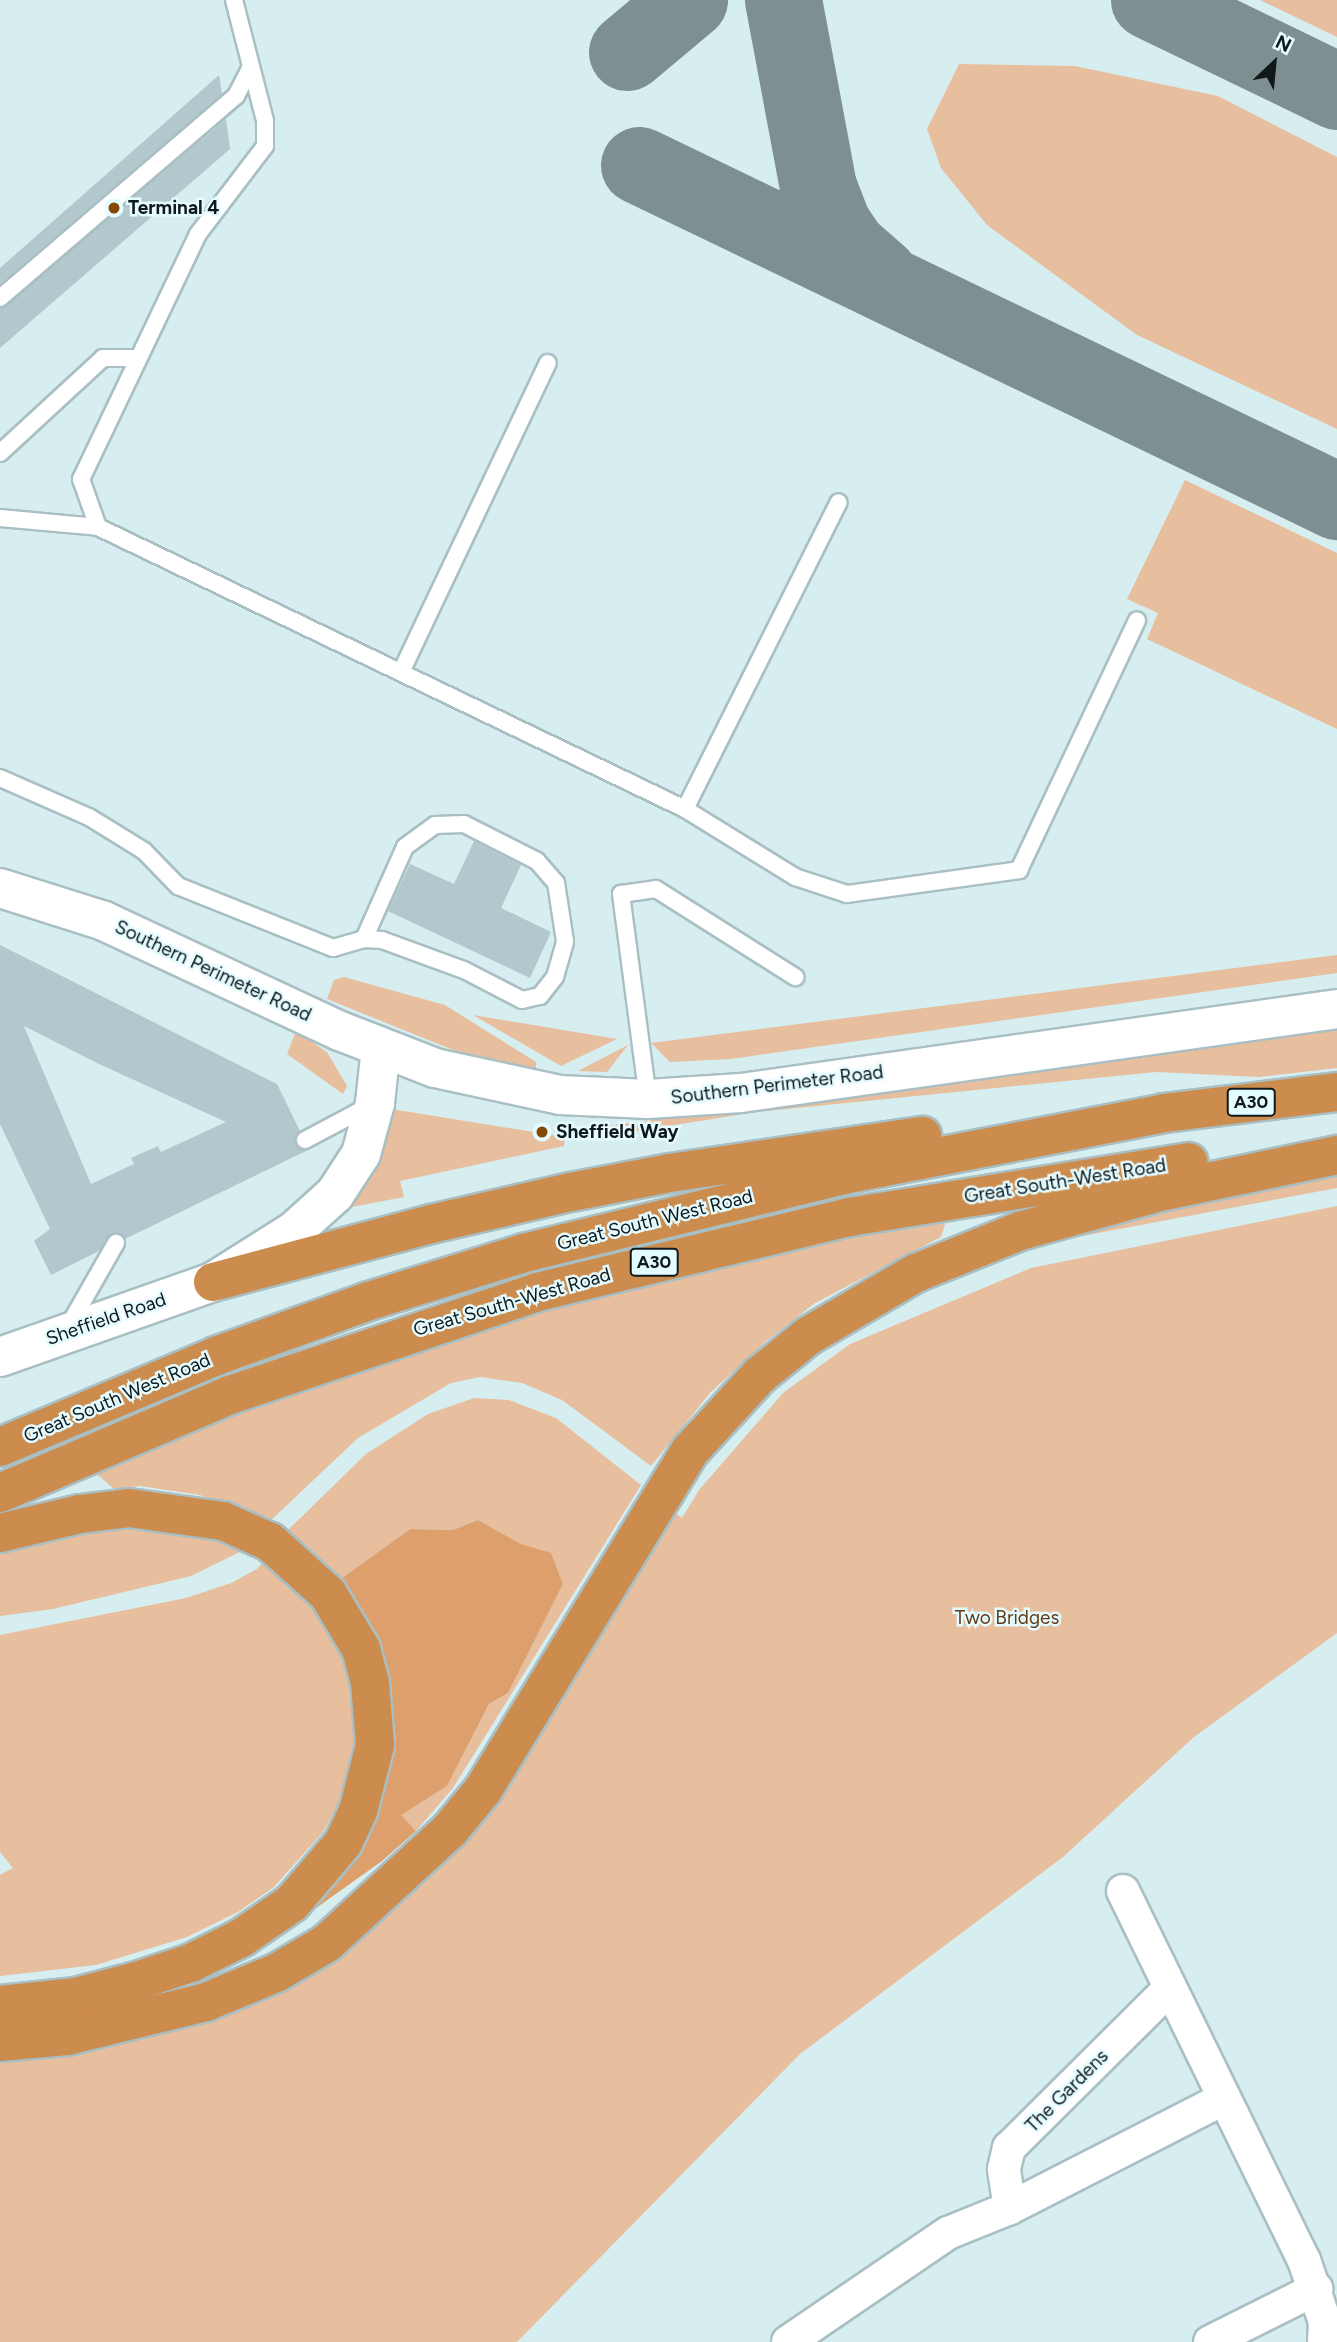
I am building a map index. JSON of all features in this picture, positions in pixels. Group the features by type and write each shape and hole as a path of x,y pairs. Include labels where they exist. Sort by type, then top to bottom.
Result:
{"highway":[{"name":"Great South West Road","path":"0,1447 216,1356 369,1301 524,1253 829,1178 1164,1113 1337,1092"},
{"path":"213,1282 430,1224 670,1172 992,1127 1164,1113"},
{"name":"Great South-West Road","path":"0,1493 230,1395 537,1292 850,1217 1010,1188 1337,1141"},
{"path":"0,2042 67,2036 206,2002 276,1973 327,1943 449,1831 483,1790 690,1451 760,1375 808,1336 916,1273 1020,1231 1160,1192 1337,1155"},
{"path":"0,1533 80,1514 129,1508 223,1521 270,1542 328,1594 361,1649 370,1683 375,1745 358,1811 343,1843 292,1903 251,1931 191,1962 133,1982 75,1997 0,2005"}],"street":[{"name":"Southern Perimeter Road","path":"0,888 104,921 159,943 381,1048 435,1068 508,1086 560,1095 648,1099 741,1093 1337,1009"},
{"path":"213,1282 294,1231 335,1194 361,1154 375,1103 381,1048"},
{"name":"Sheffield Road","path":"0,1357 213,1282"},
{"path":"1122,1892 1221,2100 1316,2289 1324,2342"},
{"name":"The Gardens","path":"1010,2208 1004,2169 1009,2148 1168,1990"},
{"path":"788,2342 948,2233 1010,2208 1221,2100"},
{"path":"1210,2342 1316,2289"}],"lane":[{"path":"98,527 80,479 198,233 265,146 265,121 234,0"},
{"path":"0,298 236,96 250,68"},
{"path":"0,453 103,358 138,358"},
{"path":"401,672 548,363"},
{"path":"685,809 839,502"},
{"path":"0,518 98,527 685,809 795,877 846,894 1019,870 1137,620"},
{"path":"0,778 89,817 144,851 178,886 333,948 364,939 382,940 464,970 522,1000 540,996 555,976 565,941 556,883 550,876 537,861 464,824 435,825 405,847 364,939"},
{"path":"648,1099 621,894 656,889 795,977"},
{"path":"305,1140 375,1103"},
{"path":"66,1332 116,1243"}],"green space":[{"path":"1260,0 1337,0 1337,37"},
{"path":"959,64 1075,66 1218,96 1337,157 1337,429 1137,335 987,225 941,168 927,129"},
{"path":"1185,480 1337,553 1337,729 1147,639 1158,613 1127,599"},
{"path":"1337,955 1337,973 731,1059 670,1062 651,1043"},
{"path":"344,977 445,1005 536,1062 536,1069 453,1050 327,999 334,980"},
{"path":"473,1015 617,1039 561,1066"},
{"path":"1337,1025 1337,1068 1259,1077 1156,1072 756,1112 588,1139 585,1129"},
{"path":"296,1031 327,1052 347,1086 343,1094 287,1054"},
{"path":"628,1045 607,1072 578,1071"},
{"path":"385,1108 565,1137 564,1146 400,1181 404,1197 326,1212"},
{"path":"1337,1167 1337,1188 1045,1243 978,1265 876,1310 801,1360 744,1411 680,1490 675,1488 739,1409 783,1366 836,1326 901,1287 1061,1228"},
{"name":"Two Bridges","path":"1337,1206 1337,1633 1194,1737 1063,1857 800,2054 517,2342 0,2342 0,2050 142,2032 415,1879 664,1504 682,1518 699,1490 783,1393 850,1344 1031,1268"},
{"path":"935,1215 946,1221 941,1237 815,1303 765,1342 710,1393 651,1466 562,1400 522,1383 480,1377 451,1383 358,1438 268,1523 200,1495 140,1486 114,1489 97,1474 105,1458 558,1296"},
{"path":"474,1398 509,1400 556,1418 641,1485 453,1788 416,1831 400,1815 447,1786 489,1704 508,1693 563,1584 551,1554 521,1544 478,1520 453,1530 410,1529 338,1581 287,1531 366,1454 428,1414"},
{"path":"125,1516 252,1546 191,1576 53,1609 0,1616 0,1542"},
{"path":"267,1558 321,1612 346,1659 355,1745 344,1794 323,1832 274,1887 238,1912 187,1937 96,1965 0,1976 0,1875 13,1868 0,1852 0,1635 186,1598 231,1583 257,1569"}],"shaded area":[{"path":"478,1520 521,1544 551,1553 563,1584 508,1693 489,1704 447,1786 401,1815 416,1831 382,1861 281,1933 379,1787 338,1581 410,1529 453,1530"}],"building":[{"path":"219,75 222,94 0,284 0,268"},
{"path":"226,119 230,149 0,348 0,308"},
{"path":"474,841 521,865 501,908 551,932 530,978 388,911 410,864 454,884"},
{"path":"0,945 277,1084 300,1131 295,1144 308,1150 125,1239 111,1234 99,1251 51,1275 34,1241 50,1229 0,1124","holes":["24,1026 99,1064 226,1122 161,1152 158,1146 131,1158 134,1164 91,1184"]}],"taxiway":[{"path":"627,52 689,0"},
{"path":"783,0 818,187 832,224 848,248 879,275"},
{"path":"1149,0 1337,91"},
{"path":"639,165 1337,501"}],"place":[{"name":"Terminal 4","path":"114,208"},
{"name":"Sheffield Way","path":"542,1132"}]}
